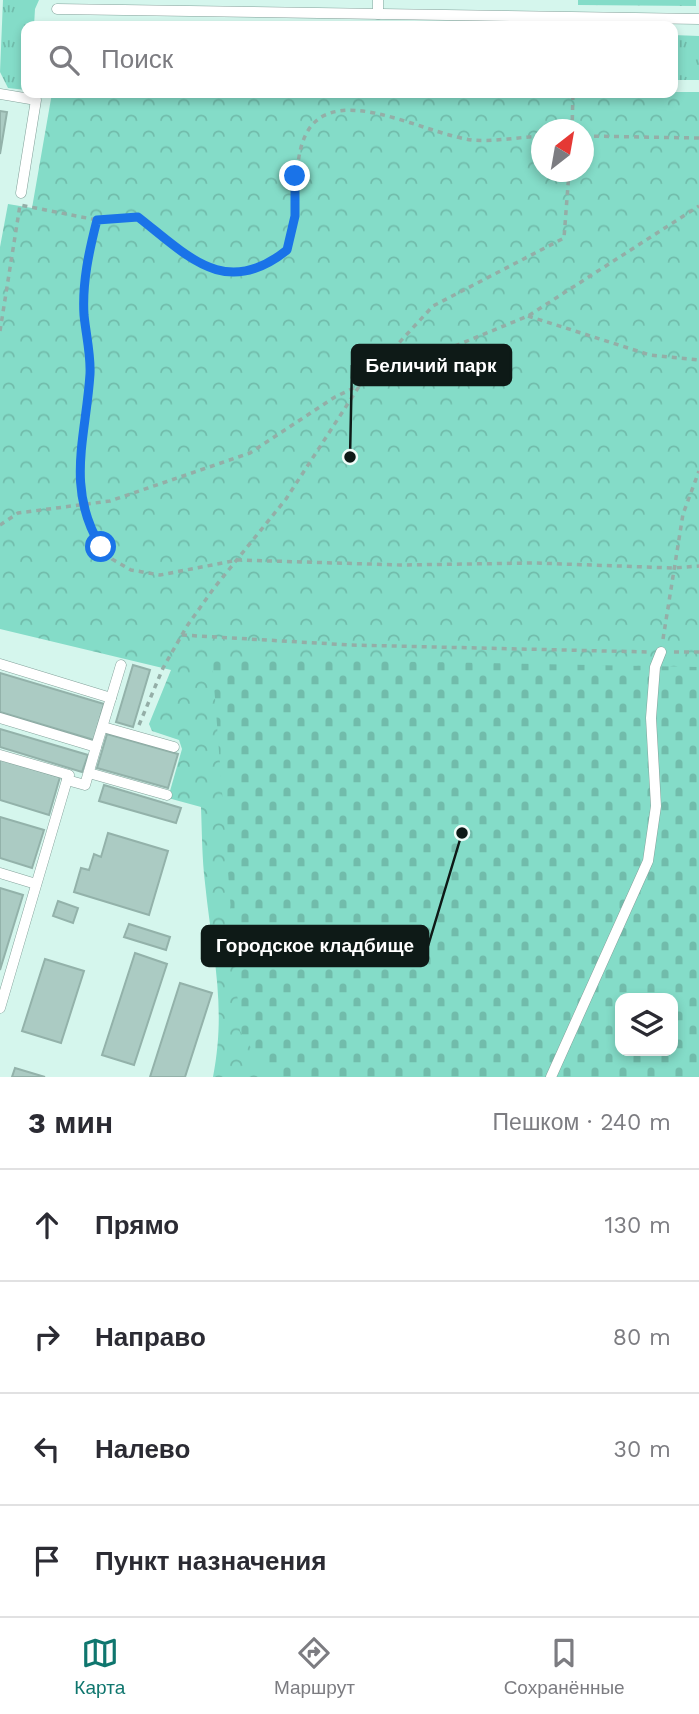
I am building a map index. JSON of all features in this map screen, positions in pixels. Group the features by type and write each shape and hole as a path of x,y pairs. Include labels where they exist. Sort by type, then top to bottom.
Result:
{"lane":[{"path":"378,14 379,0"},
{"path":"57,9 699,19"},
{"path":"0,94 21,98"},
{"path":"21,192 36,100 24,98"},
{"path":"551,1077 648,862 656,806 651,718 655,667 661,652"},
{"path":"0,664 111,698"},
{"path":"67,780 85,785 121,665"},
{"path":"0,718 96,747"},
{"path":"103,727 174,747"},
{"path":"0,755 69,775 0,1008"},
{"path":"89,772 167,794"},
{"path":"0,873 36,884"}],"path":[{"path":"572,119 573,98"},
{"path":"0,331 19,205 97,220 138,217 198,265 216,270 250,271 287,250 293,235 295,176 300,152 320,118 344,109 358,109 436,133 475,140 531,137"},
{"path":"594,136 699,138"},
{"path":"135,736 163,668 182,635 214,588 286,499 360,385 433,306 564,238 568,182"},
{"path":"0,526 18,513 110,501 250,453 335,397 528,316 699,206"},
{"path":"97,220 85,278 84,313 90,372 79,447 78,480 86,503 89,528 112,559 131,569 160,576 238,559 466,566 534,563 674,568 699,566"},
{"path":"528,316 639,352 699,360"},
{"path":"661,652 683,514 699,471"},
{"path":"182,635 350,645 699,652"}],"green space":[{"path":"3,0 39,0 34,21 21,21 21,89 8,88 0,72"},
{"path":"578,0 696,0 696,6 578,5"},
{"path":"678,35 699,36 699,80 678,80"},
{"path":"678,92 699,92 699,1077 213,1077 219,1026 218,1002 204,874 201,807 168,798 182,749 179,740 152,731 149,724 171,670 0,629 0,247 8,204 32,208 51,98 678,98"},
{"path":"212,658 699,667 699,1077 270,1077 240,1031"}],"building":[{"path":"0,111 7,112 0,154"},
{"path":"133,665 150,670 133,727 116,722"},
{"path":"0,673 104,704 94,740 0,712"},
{"path":"0,729 88,755 82,772 0,747"},
{"path":"107,734 178,754 168,788 97,768"},
{"path":"0,759 60,777 49,815 0,800"},
{"path":"104,785 181,808 176,823 99,801"},
{"path":"0,817 44,830 32,868 0,858"},
{"path":"108,833 168,851 149,915 74,892 81,868 89,870 94,854 101,857"},
{"path":"0,888 23,895 0,970"},
{"path":"58,901 78,908 73,923 53,916"},
{"path":"129,924 170,937 166,950 124,937"},
{"path":"135,953 167,964 134,1065 102,1055"},
{"path":"45,959 84,971 61,1043 22,1031"},
{"path":"180,983 212,993 185,1077 150,1077"},
{"path":"15,1068 45,1077 12,1077"}],"place":[{"name":"Беличий парк","path":"350,457"},
{"name":"Городское кладбище","path":"462,833"}],"route":[{"path":"101,547 89,528 86,503 78,480 79,447 90,372 84,313 85,278 97,220 120,216 138,217 198,265 216,270 250,271 287,250 293,235 295,176"}]}
